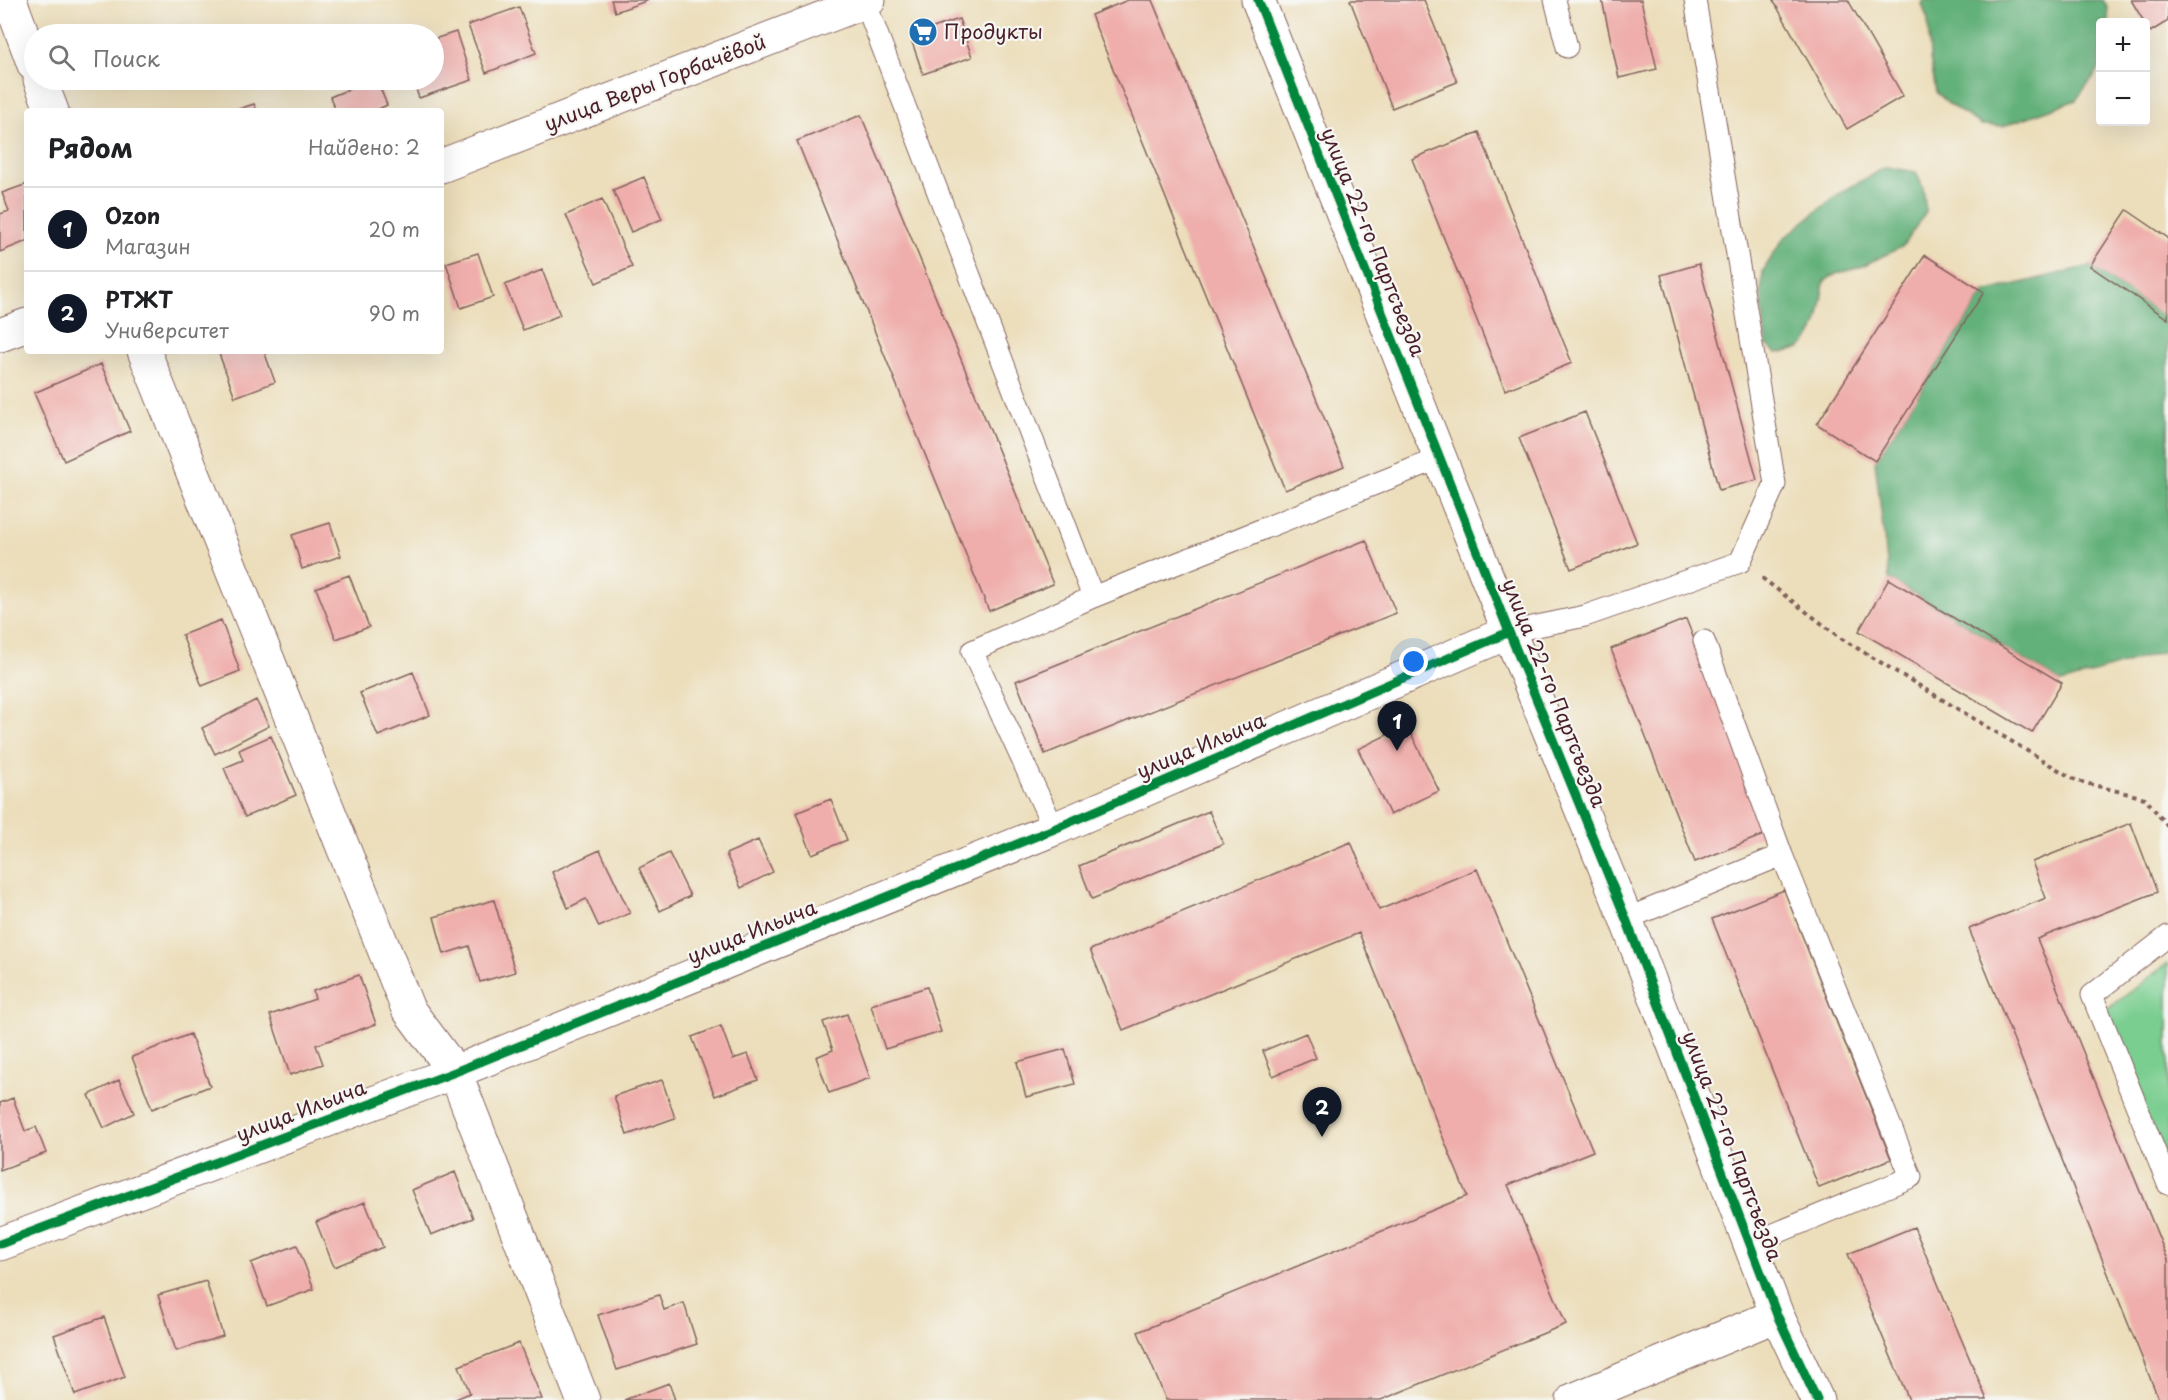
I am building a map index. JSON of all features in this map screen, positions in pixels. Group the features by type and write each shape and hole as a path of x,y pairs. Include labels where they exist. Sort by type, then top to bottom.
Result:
{"street":[{"path":"10,0 24,38"},
{"name":"улица 22-го Партсъезда","path":"1258,0 1509,632 1626,919 1777,1315 1817,1400"},
{"name":"улица Веры Горбачёвой","path":"444,165 867,1"},
{"path":"44,90 51,108"},
{"path":"0,335 24,326"},
{"path":"145,354 408,1010 455,1072 583,1400"},
{"name":"улица Ильича","path":"0,1244 455,1072 1054,829 1509,632"},
{"path":"1573,1400 1777,1315"}],"lane":[{"path":"1555,0 1567,47"},
{"path":"1509,632 1585,616 1740,562 1775,484 1695,0"},
{"path":"867,1 1094,597"},
{"path":"1054,829 972,651 1094,597 1440,458"},
{"path":"1704,641 1782,855 1911,1177 1750,1244"},
{"path":"1626,919 1782,855"},
{"path":"2168,936 2092,995 2168,1184"}],"path":[{"path":"1740,562 1842,639 2077,781 2145,798 2168,827"}],"green space":[{"path":"1924,0 2103,0 2107,6 2108,18 2096,18 2096,73 2076,100 2003,126 1981,125 1953,107 1936,92 1930,58 1928,21 1922,4"},
{"path":"1886,167 1916,172 1923,188 1926,212 1902,247 1824,281 1819,317 1807,342 1792,351 1776,353 1766,344 1761,292 1763,271 1783,239 1838,194"},
{"path":"2090,266 2168,319 2168,650 2062,683 1889,579 1875,461 1984,292"},
{"path":"2168,963 2168,1184 2100,1015"}],"building":[{"path":"611,0 649,0 615,12"},
{"path":"1128,0 1152,0 1344,466 1285,490 1091,15"},
{"path":"1350,0 1424,0 1457,82 1392,108"},
{"path":"1602,0 1641,0 1657,69 1619,78"},
{"path":"1773,0 1848,0 1903,96 1847,129"},
{"path":"2131,0 2168,0 2168,21 2150,32 2150,18 2142,18"},
{"path":"519,7 536,53 486,73 468,25"},
{"path":"959,19 972,57 923,74 910,36"},
{"path":"456,32 472,80 444,90 444,36"},
{"path":"347,90 381,90 387,105 380,108 335,108 330,97"},
{"path":"416,90 443,90 419,98"},
{"path":"254,104 256,108 242,108"},
{"path":"861,115 1053,584 989,611 797,141"},
{"path":"1479,132 1572,363 1505,390 1412,159"},
{"path":"644,177 662,219 631,232 613,190"},
{"path":"24,185 24,242 0,252 0,214 9,211 2,193"},
{"path":"602,199 632,267 596,283 566,215"},
{"path":"2127,210 2168,238 2168,319 2090,266"},
{"path":"478,253 493,297 461,308 446,263"},
{"path":"1925,255 1984,292 1875,461 1817,424"},
{"path":"1699,264 1757,480 1719,490 1661,275"},
{"path":"542,270 560,315 523,330 505,285"},
{"path":"219,354 265,354 275,382 235,397"},
{"path":"101,364 130,431 64,461 34,393"},
{"path":"1585,412 1637,543 1571,569 1519,438"},
{"path":"330,523 341,556 302,569 292,535"},
{"path":"1366,540 1396,613 1045,754 1016,681"},
{"path":"349,575 369,627 336,639 316,588"},
{"path":"1889,579 2062,683 2032,733 1859,631"},
{"path":"1686,619 1771,832 1695,862 1611,649"},
{"path":"221,620 240,671 202,686 182,635"},
{"path":"413,672 430,715 378,736 360,693"},
{"path":"256,700 269,726 215,754 202,728"},
{"path":"1407,725 1439,791 1390,815 1358,749"},
{"path":"271,736 296,795 245,817 224,768 243,760 239,750"},
{"path":"831,799 847,840 812,854 796,813"},
{"path":"1209,811 1223,844 1092,899 1079,866"},
{"path":"2131,823 2157,892 2037,939 2168,1260 2168,1398 2162,1400 2159,1400 1969,929 2046,898 2032,862"},
{"path":"758,840 773,872 741,888 726,854"},
{"path":"1351,842 1379,910 1477,869 1593,1151 1508,1185 1566,1324 1381,1400 1166,1400 1138,1332 1467,1196 1359,933 1123,1030 1090,950"},
{"path":"600,850 630,913 599,927 586,899 568,908 552,872"},
{"path":"669,853 690,896 660,911 639,868"},
{"path":"1784,890 1891,1159 1819,1188 1712,919"},
{"path":"494,900 515,972 480,982 469,946 444,954 434,917"},
{"path":"359,975 376,1024 316,1045 323,1064 290,1075 270,1015 315,999 313,991"},
{"path":"927,987 941,1032 885,1049 871,1005"},
{"path":"847,1014 870,1078 829,1093 816,1057 833,1050 823,1022"},
{"path":"721,1026 733,1059 748,1054 758,1080 715,1096 692,1037"},
{"path":"1306,1033 1316,1058 1273,1076 1263,1051"},
{"path":"190,1034 210,1086 152,1109 132,1057"},
{"path":"1065,1049 1075,1084 1026,1097 1017,1062"},
{"path":"119,1080 134,1113 104,1128 89,1095"},
{"path":"662,1080 675,1118 627,1135 614,1096"},
{"path":"13,1098 25,1131 36,1127 46,1153 0,1170 0,1103"},
{"path":"455,1172 473,1218 431,1235 412,1190"},
{"path":"365,1202 383,1247 334,1267 316,1222"},
{"path":"1914,1227 1987,1400 1909,1400 1848,1254"},
{"path":"297,1245 314,1289 267,1306 251,1263"},
{"path":"206,1281 223,1336 176,1351 158,1295"},
{"path":"659,1295 664,1310 684,1303 697,1344 617,1370 598,1315"},
{"path":"104,1317 125,1377 75,1395 54,1335"},
{"path":"519,1343 542,1399 453,1400 470,1393 459,1366"},
{"path":"669,1383 675,1400 624,1400"}],"cycle path":[{"path":"1258,0 1509,632 1626,919 1777,1315 1817,1400"},
{"path":"0,1244 455,1072 1054,829 1509,632"}],"place":[{"name":"Продукты","path":"923,32"},
{"name":"Ozon","path":"1397,751"},
{"name":"РТЖТ","path":"1322,1137"}]}
